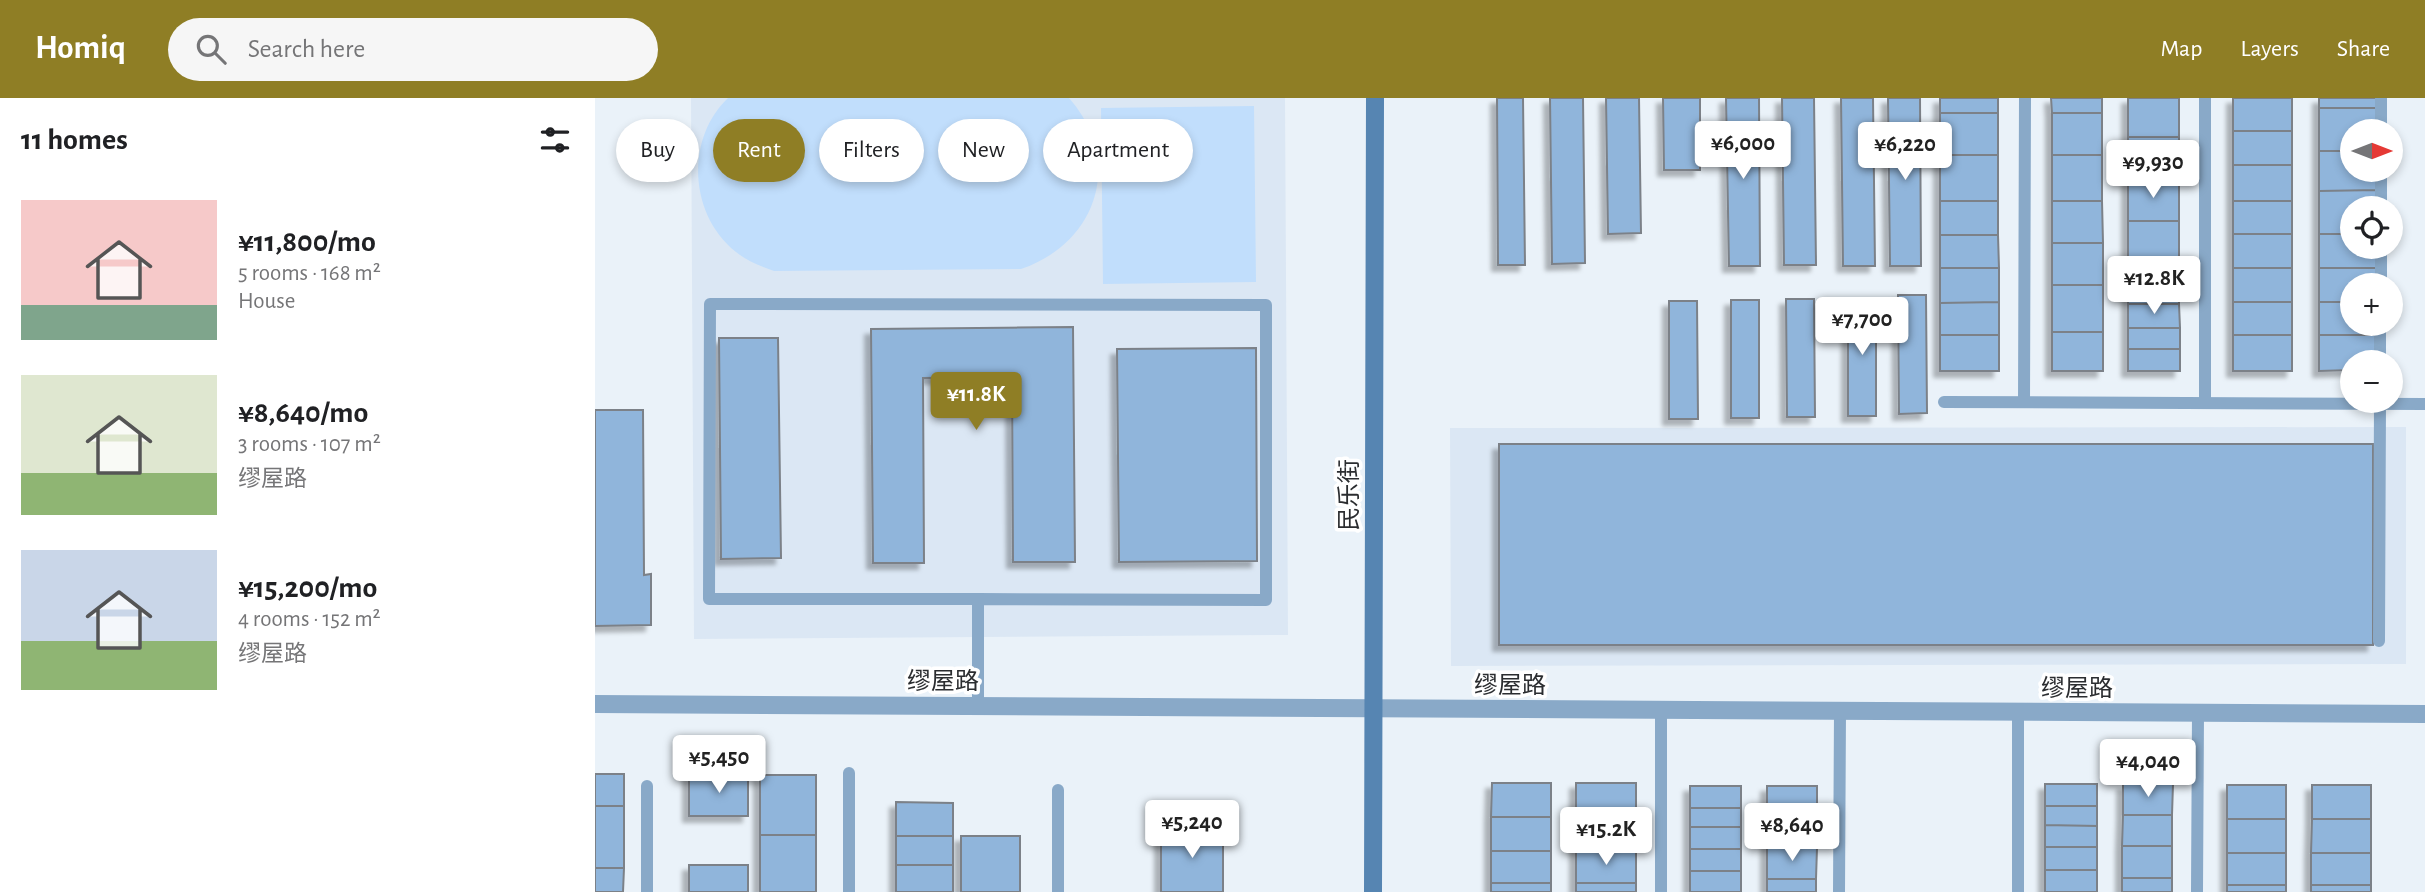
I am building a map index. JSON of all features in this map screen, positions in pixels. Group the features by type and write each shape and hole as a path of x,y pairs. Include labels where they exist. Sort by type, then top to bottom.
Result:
{"street":[{"name":"民乐街","path":"1373,892 1375,98"},
{"name":"缪屋路","path":"595,704 2425,714"}],"lane":[{"path":"2024,402 2025,98"},
{"path":"2205,98 2205,403"},
{"path":"2381,98 2381,119"},
{"path":"710,304 1266,305 1266,600 978,599 709,599 710,304"},
{"path":"1944,402 2340,402"},
{"path":"2403,403 2425,404"},
{"path":"2379,641 2380,413"},
{"path":"978,599 978,706"},
{"path":"1661,710 1661,892"},
{"path":"1839,892 1840,711"},
{"path":"2018,712 2018,892"},
{"path":"2197,892 2198,713"},
{"path":"849,773 849,892"},
{"path":"646,892 647,786"},
{"path":"1058,790 1058,892"}],"shaded area":[{"path":"691,98 1285,98 1288,635 694,639 691,182 699,182 699,119 691,119"},
{"path":"728,98 1069,98 1084,119 1043,119 1043,182 1097,182 1095,197 1085,220 1069,240 1047,257 1021,269 774,271 745,258 720,236 701,198 699,155 714,115"},
{"path":"1254,106 1256,282 1103,284 1102,182 1193,182 1193,119 1101,119 1101,108"},
{"path":"2406,427 2406,664 1451,666 1450,428"}],"building":[{"path":"1497,98 1523,98 1525,265 1498,265"},
{"path":"1550,98 1583,98 1585,263 1552,264"},
{"path":"1606,98 1639,98 1641,233 1608,234"},
{"path":"1663,98 1700,98 1700,170 1664,170"},
{"path":"1726,98 1759,98 1760,266 1729,266"},
{"path":"1782,98 1814,98 1816,265 1784,265"},
{"path":"1841,98 1873,98 1875,266 1843,266"},
{"path":"1888,98 1920,98 1921,266 1890,266"},
{"path":"1940,98 1998,98 1998,113 1940,113"},
{"path":"2051,98 2102,98 2102,113 2052,113"},
{"path":"2128,98 2179,98 2179,137 2128,137"},
{"path":"2233,98 2292,98 2292,131 2233,131"},
{"path":"2319,98 2377,98 2377,108 2319,108"},
{"path":"2319,108 2377,108 2377,119 2340,119 2340,151 2319,151"},
{"path":"1940,113 1998,113 1998,155 1940,155"},
{"path":"2052,113 2102,113 2102,155 2052,155"},
{"path":"2233,131 2292,131 2292,165 2233,165"},
{"path":"2128,137 2179,137 2179,178 2128,178"},
{"path":"2319,151 2340,151 2340,182 2377,182 2377,190 2319,191"},
{"path":"1940,155 1998,155 1998,201 1940,201"},
{"path":"2052,155 2102,155 2102,201 2052,201"},
{"path":"2233,165 2292,165 2292,201 2233,201"},
{"path":"2128,178 2179,178 2179,221 2128,221"},
{"path":"2377,190 2377,196 2340,196 2340,234 2319,234 2319,191"},
{"path":"1940,201 1998,201 1998,235 1940,235"},
{"path":"2052,201 2102,201 2103,243 2052,243"},
{"path":"2233,201 2292,201 2292,234 2233,234"},
{"path":"2128,221 2179,221 2179,262 2128,262"},
{"path":"2233,234 2292,234 2292,268 2233,268"},
{"path":"2319,234 2340,234 2340,259 2377,259 2377,268 2319,268"},
{"path":"1940,235 1998,235 1999,268 1940,268"},
{"path":"2052,243 2103,243 2103,285 2052,285"},
{"path":"2128,262 2179,262 2179,284 2128,284"},
{"path":"1940,268 1999,268 1999,302 1940,303"},
{"path":"2233,268 2292,268 2292,302 2233,302"},
{"path":"2319,268 2377,268 2377,273 2340,273 2340,302 2319,302"},
{"path":"2128,284 2179,284 2179,304 2128,304"},
{"path":"2052,285 2103,285 2103,332 2052,332"},
{"path":"1898,295 1926,295 1927,413 1899,414"},
{"path":"1848,298 1876,298 1876,416 1848,416"},
{"path":"1786,299 1814,299 1815,417 1787,417"},
{"path":"1731,300 1759,300 1759,418 1731,418"},
{"path":"1669,301 1697,301 1698,419 1669,419"},
{"path":"1999,302 1999,335 1940,335 1940,303"},
{"path":"2233,302 2292,302 2292,335 2233,335"},
{"path":"2319,302 2340,302 2340,335 2319,335"},
{"path":"2128,304 2179,304 2180,328 2128,328"},
{"path":"1073,327 1075,562 1013,562 1012,377 923,378 924,563 873,563 871,329"},
{"path":"2128,328 2180,328 2180,349 2128,349"},
{"path":"2052,332 2103,332 2103,371 2052,371"},
{"path":"1940,335 1999,335 1999,371 1940,371"},
{"path":"2233,335 2292,335 2292,371 2233,371"},
{"path":"2319,335 2377,336 2377,350 2340,350 2340,370 2319,371"},
{"path":"719,338 778,338 781,558 721,559"},
{"path":"1256,348 1257,561 1119,562 1117,349"},
{"path":"2128,349 2180,349 2180,371 2128,371"},
{"path":"595,410 643,410 644,575 651,574 651,625 595,626"},
{"path":"1499,444 2373,444 2373,645 1499,645"},
{"path":"595,774 624,774 624,806 595,806"},
{"path":"689,774 748,774 748,816 689,816"},
{"path":"760,775 816,775 816,835 760,835"},
{"path":"1492,783 1551,783 1551,817 1491,817"},
{"path":"1576,783 1636,783 1636,817 1576,817"},
{"path":"2045,784 2097,784 2097,806 2045,806"},
{"path":"2123,784 2173,784 2172,815 2123,815"},
{"path":"2227,785 2286,785 2286,819 2227,819"},
{"path":"2312,785 2371,785 2371,819 2312,819"},
{"path":"1690,786 1741,786 1741,808 1690,808"},
{"path":"1767,786 1817,786 1817,816 1767,816"},
{"path":"896,802 953,803 953,836 896,836"},
{"path":"595,806 624,806 624,868 595,868"},
{"path":"2045,806 2097,806 2097,826 2045,825"},
{"path":"1690,808 1741,808 1741,827 1690,827"},
{"path":"2123,815 2172,815 2172,846 2122,846"},
{"path":"1767,816 1817,816 1817,848 1767,848"},
{"path":"1491,817 1551,817 1551,851 1491,851"},
{"path":"1576,817 1636,817 1636,852 1576,851"},
{"path":"2227,819 2286,819 2286,853 2227,853"},
{"path":"2312,819 2371,819 2371,853 2311,853"},
{"path":"2045,825 2097,826 2097,847 2045,847"},
{"path":"1161,827 1223,827 1223,892 1161,892"},
{"path":"1690,827 1741,827 1741,849 1690,849"},
{"path":"760,835 816,835 816,892 760,892"},
{"path":"896,836 953,836 953,865 896,865"},
{"path":"961,836 1020,836 1020,892 961,892"},
{"path":"2122,846 2172,846 2172,878 2122,878"},
{"path":"2045,847 2097,847 2097,870 2045,870"},
{"path":"1767,848 1817,848 1816,879 1767,879"},
{"path":"1690,849 1741,849 1741,871 1690,871"},
{"path":"1491,851 1551,851 1551,883 1491,883"},
{"path":"1576,851 1636,852 1636,883 1576,883"},
{"path":"2227,853 2286,853 2286,885 2227,885"},
{"path":"2311,853 2371,853 2371,885 2311,885"},
{"path":"689,865 748,865 748,892 689,892"},
{"path":"896,865 953,865 953,892 896,892"},
{"path":"595,868 624,868 623,892 595,892"},
{"path":"2045,870 2097,870 2097,892 2045,892"},
{"path":"1690,871 1741,871 1741,892 1690,892"},
{"path":"2122,878 2172,878 2172,892 2122,892"},
{"path":"1767,879 1816,879 1816,892 1767,892"},
{"path":"1491,883 1551,883 1551,892 1491,892"},
{"path":"1576,883 1636,883 1636,892 1576,892"},
{"path":"2227,885 2286,885 2286,892 2227,892"},
{"path":"2311,885 2371,885 2371,892 2311,892"}]}
